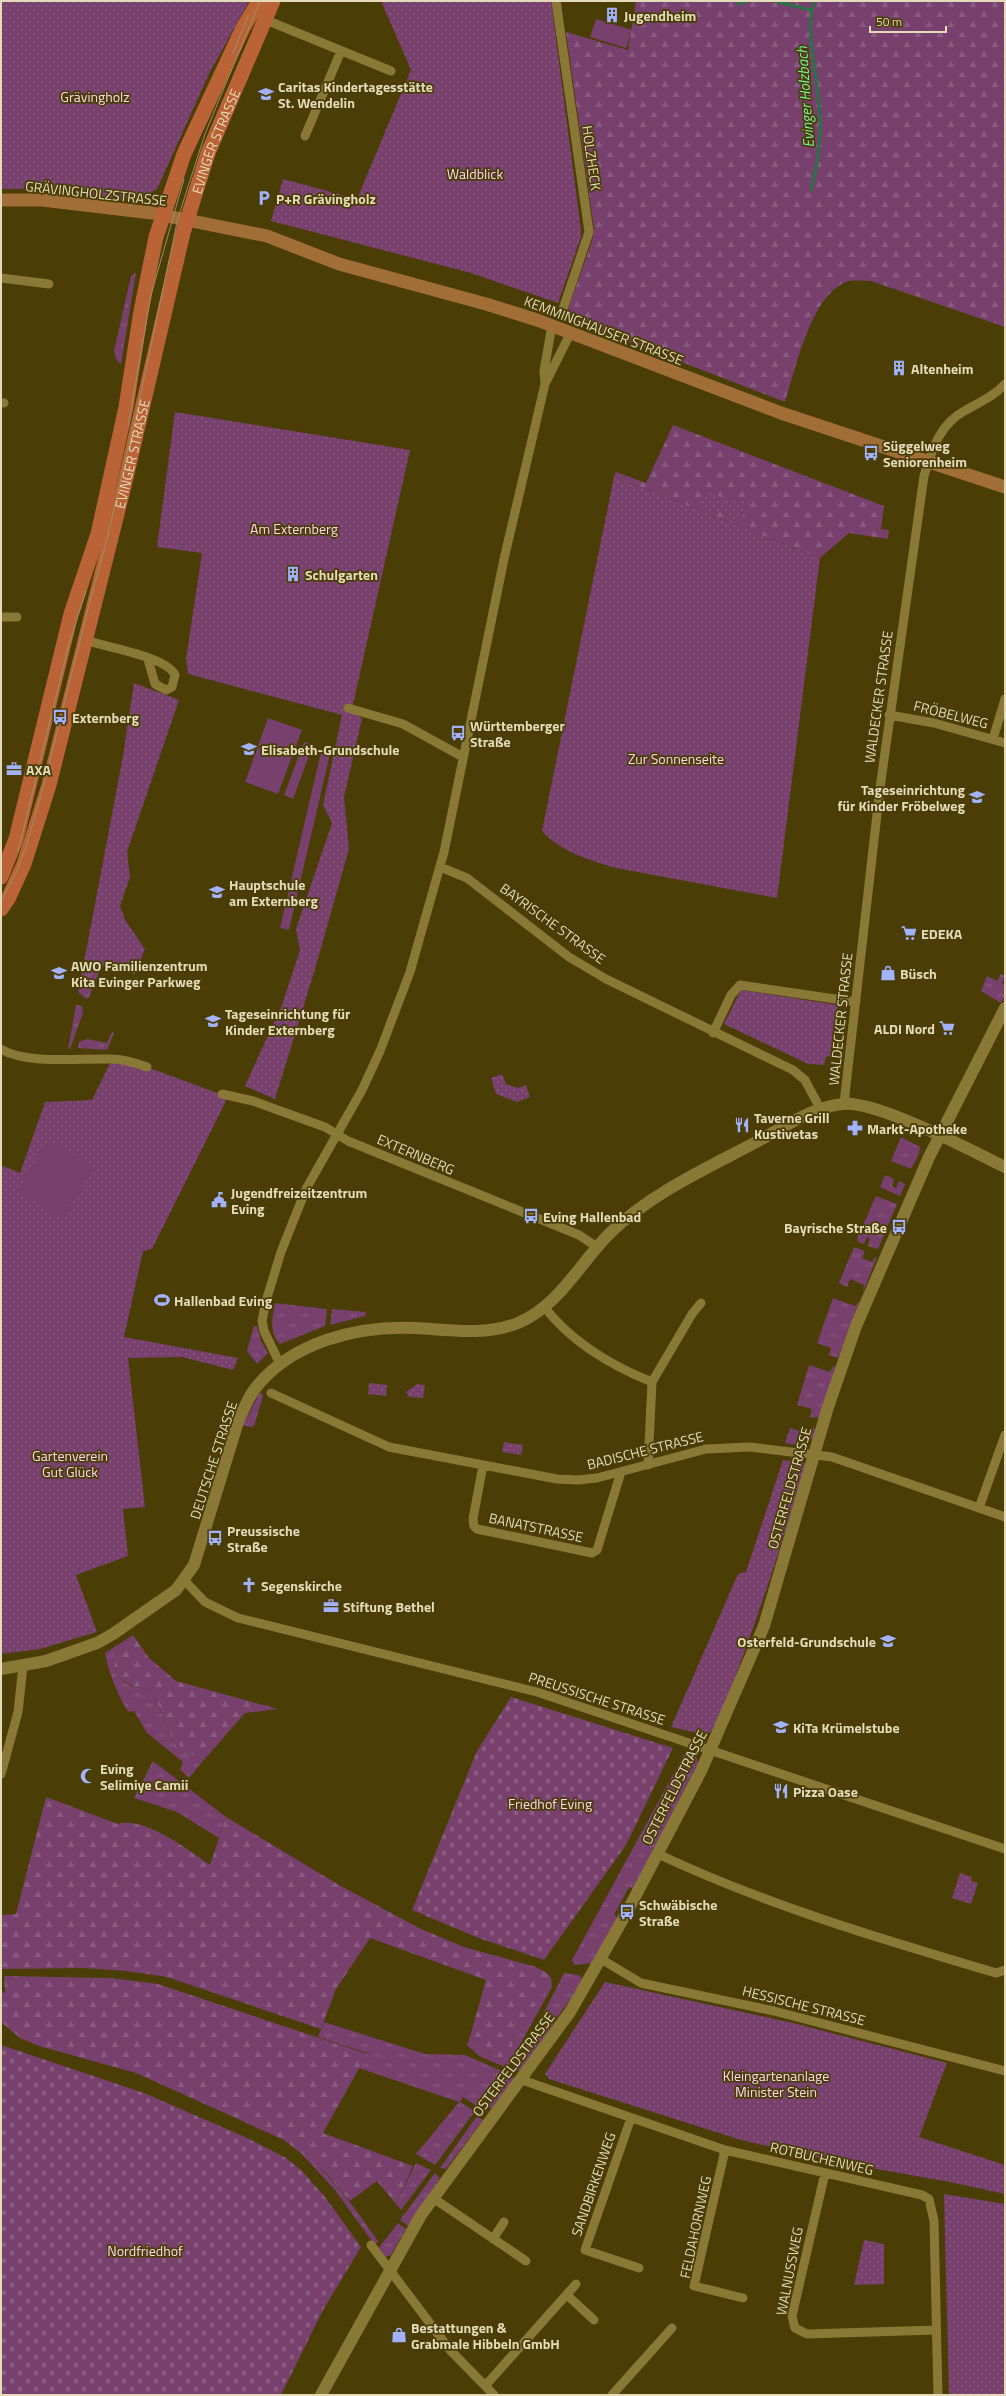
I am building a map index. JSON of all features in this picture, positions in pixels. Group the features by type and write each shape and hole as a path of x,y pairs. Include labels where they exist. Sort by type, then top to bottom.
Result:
{"main road":[{"name":"EVINGER STRASSE","path":"1,877 16,839 71,614 100,527 126,407 149,269 162,215 184,154 243,28 258,1"},
{"name":"EVINGER STRASSE","path":"1,909 19,878 49,785 125,482 188,220 208,153 273,1"},
{"name":"GRÄVINGHOLZSTRASSE","path":"1,200 42,200 162,215 188,220"},
{"name":"KEMMINGHAUSER STRASSE","path":"188,220 267,236 339,264 486,304 552,325 781,413 928,463 1005,487"}],"street":[{"name":"HOLZHECK","path":"556,1 588,232 562,315"},
{"path":"266,20 391,71"},
{"path":"305,136 341,51"},
{"path":"1,278 49,284"},
{"path":"545,384 544,371 552,325"},
{"path":"280,1364 264,1331 262,1322 266,1301 281,1252 306,1189 338,1135 380,1051 408,979 440,867 519,489 545,384 571,332"},
{"name":"WALDECKER STRASSE","path":"844,1104 889,715 924,476 933,446 942,430 950,421 964,411 985,400 1005,384"},
{"path":"1,617 17,617"},
{"path":"85,640 148,659"},
{"path":"993,739 1005,699"},
{"path":"348,708 403,724 463,756"},
{"name":"FRÖBELWEG","path":"889,715 918,719 1005,743"},
{"name":"BAYRISCHE STRASSE","path":"440,867 467,878 569,957 606,978 713,1033 799,1075 805,1080 820,1108"},
{"path":"713,1033 731,995 740,985 856,1002"},
{"name":"OSTERFELDSTRASSE","path":"321,2395 411,2230 432,2198 522,2080 570,2012 601,1959 658,1854 711,1750 764,1626 842,1365 856,1326 929,1157 1005,1008"},
{"path":"1,1049 18,1056 32,1058 112,1059 147,1067"},
{"name":"EXTERNBERG","path":"222,1094 253,1101 325,1127 338,1135 579,1235 598,1247"},
{"path":"844,1104 857,1104 876,1109 940,1136 1005,1167"},
{"name":"DEUTSCHE STRASSE","path":"1,1668 23,1666 67,1654 97,1643 113,1634 176,1590 194,1565 205,1535 238,1422 246,1403 260,1383 280,1364 306,1348 340,1335 395,1328 470,1332 489,1331 519,1322 545,1308 567,1286 609,1234 643,1205 820,1108 844,1104"},
{"path":"648,1465 652,1382 692,1314 701,1303"},
{"path":"545,1308 576,1339 593,1351 617,1366 652,1382"},
{"name":"BADISCHE STRASSE","path":"271,1393 389,1447 557,1479 578,1480 622,1472 706,1449 728,1446 750,1447 815,1454 844,1462 1005,1516"},
{"path":"979,1508 1005,1435"},
{"name":"BANATSTRASSE","path":"483,1465 472,1519 474,1526 477,1529 592,1553 597,1550 622,1472"},
{"name":"PREUSSISCHE STRASSE","path":"184,1580 205,1602 238,1618 537,1692 1005,1849"},
{"path":"1,1774 18,1712 23,1666"},
{"path":"658,1854 751,1895 843,1927 996,1973 1005,1970"},
{"name":"HESSISCHE STRASSE","path":"601,1959 641,1983 703,1994 774,2010 1005,2071"},
{"name":"ROTBUCHENWEG","path":"522,2080 725,2150 930,2199 934,2221 938,2395"},
{"name":"SANDBIRKENWEG","path":"631,2118 585,2250 639,2268"},
{"name":"FELDAHORNWEG","path":"725,2150 694,2286 743,2298"},
{"name":"WALNUSSWEG","path":"825,2173 792,2316 795,2328 807,2334 936,2330"},
{"path":"432,2198 526,2261"},
{"path":"493,2239 504,2222"},
{"path":"371,2245 389,2271 450,2350 494,2395"},
{"path":"485,2386 576,2284"},
{"path":"567,2295 594,2320"},
{"path":"612,2395 672,2328"}],"green space":[{"name":"Grävingholz","path":"1,1 249,1 209,74 157,189 140,199 122,200 38,189 1,189"},
{"name":"Waldblick","path":"381,1 551,1 581,230 581,237 558,303 471,273 271,221 283,179 357,199 411,70"},
{"path":"636,1 1005,1 1005,327 871,281 849,281 836,288 825,300 815,315 800,352 785,402 573,320 567,312 592,241 594,229 566,32 628,50"},
{"path":"596,19 632,30 626,48 590,37"},
{"path":"136,272 121,364 117,361 114,351 131,276"},
{"name":"Am Externberg","path":"175,412 410,450 352,709 362,719 344,797 349,849 315,969 275,1099 245,1086 282,1005 300,950 296,929 332,823 323,805 342,715 188,674 186,659 202,553 157,547"},
{"path":"673,425 884,506 881,529 889,530 888,539 849,533 820,558 614,477 616,472 646,483"},
{"name":"Zur Sonnenseite","path":"614,477 820,558 777,898 616,868 567,850 558,845 542,831"},
{"path":"711,492 729,502 735,500 743,502 746,509 741,520 734,521 726,518 723,511 707,511 701,505 702,498"},
{"path":"134,683 179,700 127,852 130,877 120,906 125,920 145,949 135,974 84,962 123,756"},
{"path":"268,718 302,730 278,794 245,782"},
{"path":"304,742 313,745 293,799 284,795"},
{"path":"321,752 330,754 289,930 280,928"},
{"path":"84,962 101,967 89,997 86,999 78,992"},
{"path":"1001,974 1005,976 1002,983 1005,985 1005,996 1001,1003 981,991 987,976 997,981"},
{"path":"741,990 838,1005 830,1056 826,1057 824,1065 808,1064 724,1024"},
{"path":"76,1005 82,1006 83,1013 70,1049 68,1049"},
{"path":"112,1032 114,1033 107,1050 78,1048 79,1042 87,1039 107,1043"},
{"name":"Gartenverein Gut Glück","path":"112,1059 147,1067 228,1097 152,1249 143,1251 124,1337 238,1358 233,1370 182,1357 128,1358 145,1507 123,1509 128,1556 76,1575 97,1632 40,1649 1,1654 1,1165 20,1173 45,1102 92,1100"},
{"path":"502,1074 506,1084 518,1088 526,1085 530,1097 517,1102 496,1094 491,1078"},
{"path":"901,1137 920,1147 919,1154 911,1169 891,1161"},
{"path":"49,1140 94,1167 62,1219 17,1191"},
{"path":"885,1175 894,1179 892,1186 896,1188 899,1181 905,1184 900,1196 880,1187"},
{"path":"876,1196 897,1204 878,1249 868,1246 870,1238 867,1237 864,1244 858,1242 857,1239"},
{"path":"854,1247 865,1251 862,1258 872,1262 875,1257 877,1257 863,1292 864,1285 850,1279 847,1287 839,1283"},
{"path":"833,1298 855,1306 860,1300 838,1358 829,1355 831,1348 817,1343"},
{"path":"275,1303 327,1309 325,1326 280,1344 274,1335 272,1325"},
{"path":"332,1309 366,1312 365,1316 330,1325"},
{"path":"254,1326 257,1326 261,1341 268,1353 257,1364 247,1351"},
{"path":"809,1365 830,1372 833,1366 835,1367 820,1418 810,1417 812,1409 797,1405"},
{"path":"369,1383 387,1385 386,1396 368,1394"},
{"path":"417,1384 425,1385 423,1398 409,1397 406,1392"},
{"path":"260,1392 263,1396 254,1426 251,1427 243,1425"},
{"path":"813,1427 816,1430 814,1435 812,1439 805,1444 785,1443 790,1428 811,1434"},
{"path":"504,1442 523,1445 521,1455 502,1452"},
{"path":"783,1460 806,1463 764,1597 741,1663 715,1728 707,1735 671,1727 738,1574 746,1572"},
{"path":"133,1635 114,1651 114,1661 118,1676 122,1681 135,1687 152,1690 174,1742 203,1761 189,1778 180,1769 183,1762 147,1733 134,1711 129,1712 125,1707 114,1684 105,1653"},
{"path":"133,1635 149,1658 176,1681 278,1709 245,1713 203,1761 174,1742 152,1690 128,1684 118,1676 114,1661 114,1651"},
{"name":"Friedhof Eving","path":"511,1697 673,1748 626,1845 544,1960 476,1937 412,1910 477,1751"},
{"path":"686,1751 696,1756 698,1763 633,1889 629,1887 614,1915 618,1918 592,1963 574,1965 572,1960"},
{"path":"153,1761 226,1817 219,1838 177,1812 134,1798"},
{"path":"46,1797 118,1824 129,1823 141,1825 166,1836 210,1865 226,1817 339,1885 421,1929 464,1947 536,1967 547,1973 547,1984 504,2059 491,2053 470,2036 486,1980 370,1938 336,1989 321,2029 167,1977 126,1971 83,1968 2,1969 1,1915 16,1914"},
{"path":"960,1873 972,1877 971,1881 978,1883 971,1904 952,1898"},
{"path":"547,1973 551,1978 552,1987 507,2068 479,2056 467,2045 470,2036 491,2053 547,1984"},
{"path":"564,1973 579,1975 583,1980 521,2071 512,2070 529,2042"},
{"path":"4,1976 111,1978 158,1984 367,2054 323,2133 413,2166 396,2204 377,2181 350,2201 326,2173 284,2140 136,2073 39,2046 20,2038 1,2022 1,1993 5,1992"},
{"name":"Kleingartenanlage Minister Stein","path":"605,1982 793,2023 947,2063 919,2137 1005,2165 1005,2194 950,2182 837,2162 741,2140 549,2079 545,2074"},
{"path":"324,2022 425,2054 465,2055 504,2072 478,2107 463,2097 460,2102 475,2111 435,2165 416,2154 459,2102 359,2068 367,2053 318,2037"},
{"name":"Nordfriedhof","path":"1,2045 144,2093 245,2137 286,2158 302,2171 325,2197 361,2247 323,2310 281,2395 1,2395"},
{"path":"508,2074 515,2079 492,2108 484,2108"},
{"path":"477,2116 483,2120 446,2169 440,2168"},
{"path":"301,2153 324,2172 343,2194 378,2241 375,2245 334,2189"},
{"path":"416,2163 431,2170 401,2210 396,2204"},
{"path":"435,2173 440,2178 408,2226 400,2220"},
{"path":"944,2194 1005,2204 1005,2395 949,2395"},
{"path":"398,2223 406,2229 391,2255 385,2257 378,2249"},
{"path":"864,2240 884,2244 884,2284 854,2285"}],"waterway":[{"path":"739,4 748,1"},
{"path":"774,1 811,10"},
{"name":"Evinger Holzbach","path":"811,190 818,158 820,138 818,92 811,40 814,1"}],"tram line":[{"path":"1,902 16,873 26,847 44,784 107,539 138,407 178,218 205,134 260,1"},
{"path":"233,53 248,16"},
{"path":"128,427 151,295 184,179"},
{"path":"18,852 68,647 86,591"}],"place":[{"name":"Jugendheim","path":"612,15"},
{"name":"Caritas Kindertagesstätte St. Wendelin","path":"266,94"},
{"name":"P+R Grävingholz","path":"264,198"},
{"name":"Altenheim","path":"899,368"},
{"name":"Süggelweg Seniorenheim","path":"871,453"},
{"name":"Schulgarten","path":"293,574"},
{"name":"Externberg","path":"60,717"},
{"name":"Württemberger Straße","path":"458,733"},
{"name":"Elisabeth-Grundschule","path":"249,749"},
{"name":"AXA","path":"14,769"},
{"name":"Tageseinrichtung für Kinder Fröbelweg","path":"977,797"},
{"name":"Hauptschule am Externberg","path":"217,892"},
{"name":"EDEKA","path":"909,933"},
{"name":"AWO Familienzentrum Kita Evinger Parkweg","path":"59,973"},
{"name":"Büsch","path":"888,973"},
{"name":"Tageseinrichtung für Kinder Externberg","path":"213,1021"},
{"name":"ALDI Nord","path":"947,1028"},
{"name":"Taverne Grill Kustivetas","path":"742,1125"},
{"name":"Markt-Apotheke","path":"855,1128"},
{"name":"Jugendfreizeitzentrum Eving","path":"219,1200"},
{"name":"Eving Hallenbad","path":"531,1216"},
{"name":"Bayrische Straße","path":"899,1227"},
{"name":"Hallenbad Eving","path":"162,1300"},
{"name":"Preussische Straße","path":"215,1538"},
{"name":"Segenskirche","path":"249,1585"},
{"name":"Stiftung Bethel","path":"331,1606"},
{"name":"Osterfeld-Grundschule","path":"888,1641"},
{"name":"KiTa Krümelstube","path":"781,1727"},
{"name":"Eving Selimiye Camii","path":"88,1776"},
{"name":"Pizza Oase","path":"781,1791"},
{"name":"Schwäbische Straße","path":"627,1912"},
{"name":"Bestattungen & Grabmale Hibbeln GmbH","path":"399,2335"}]}
